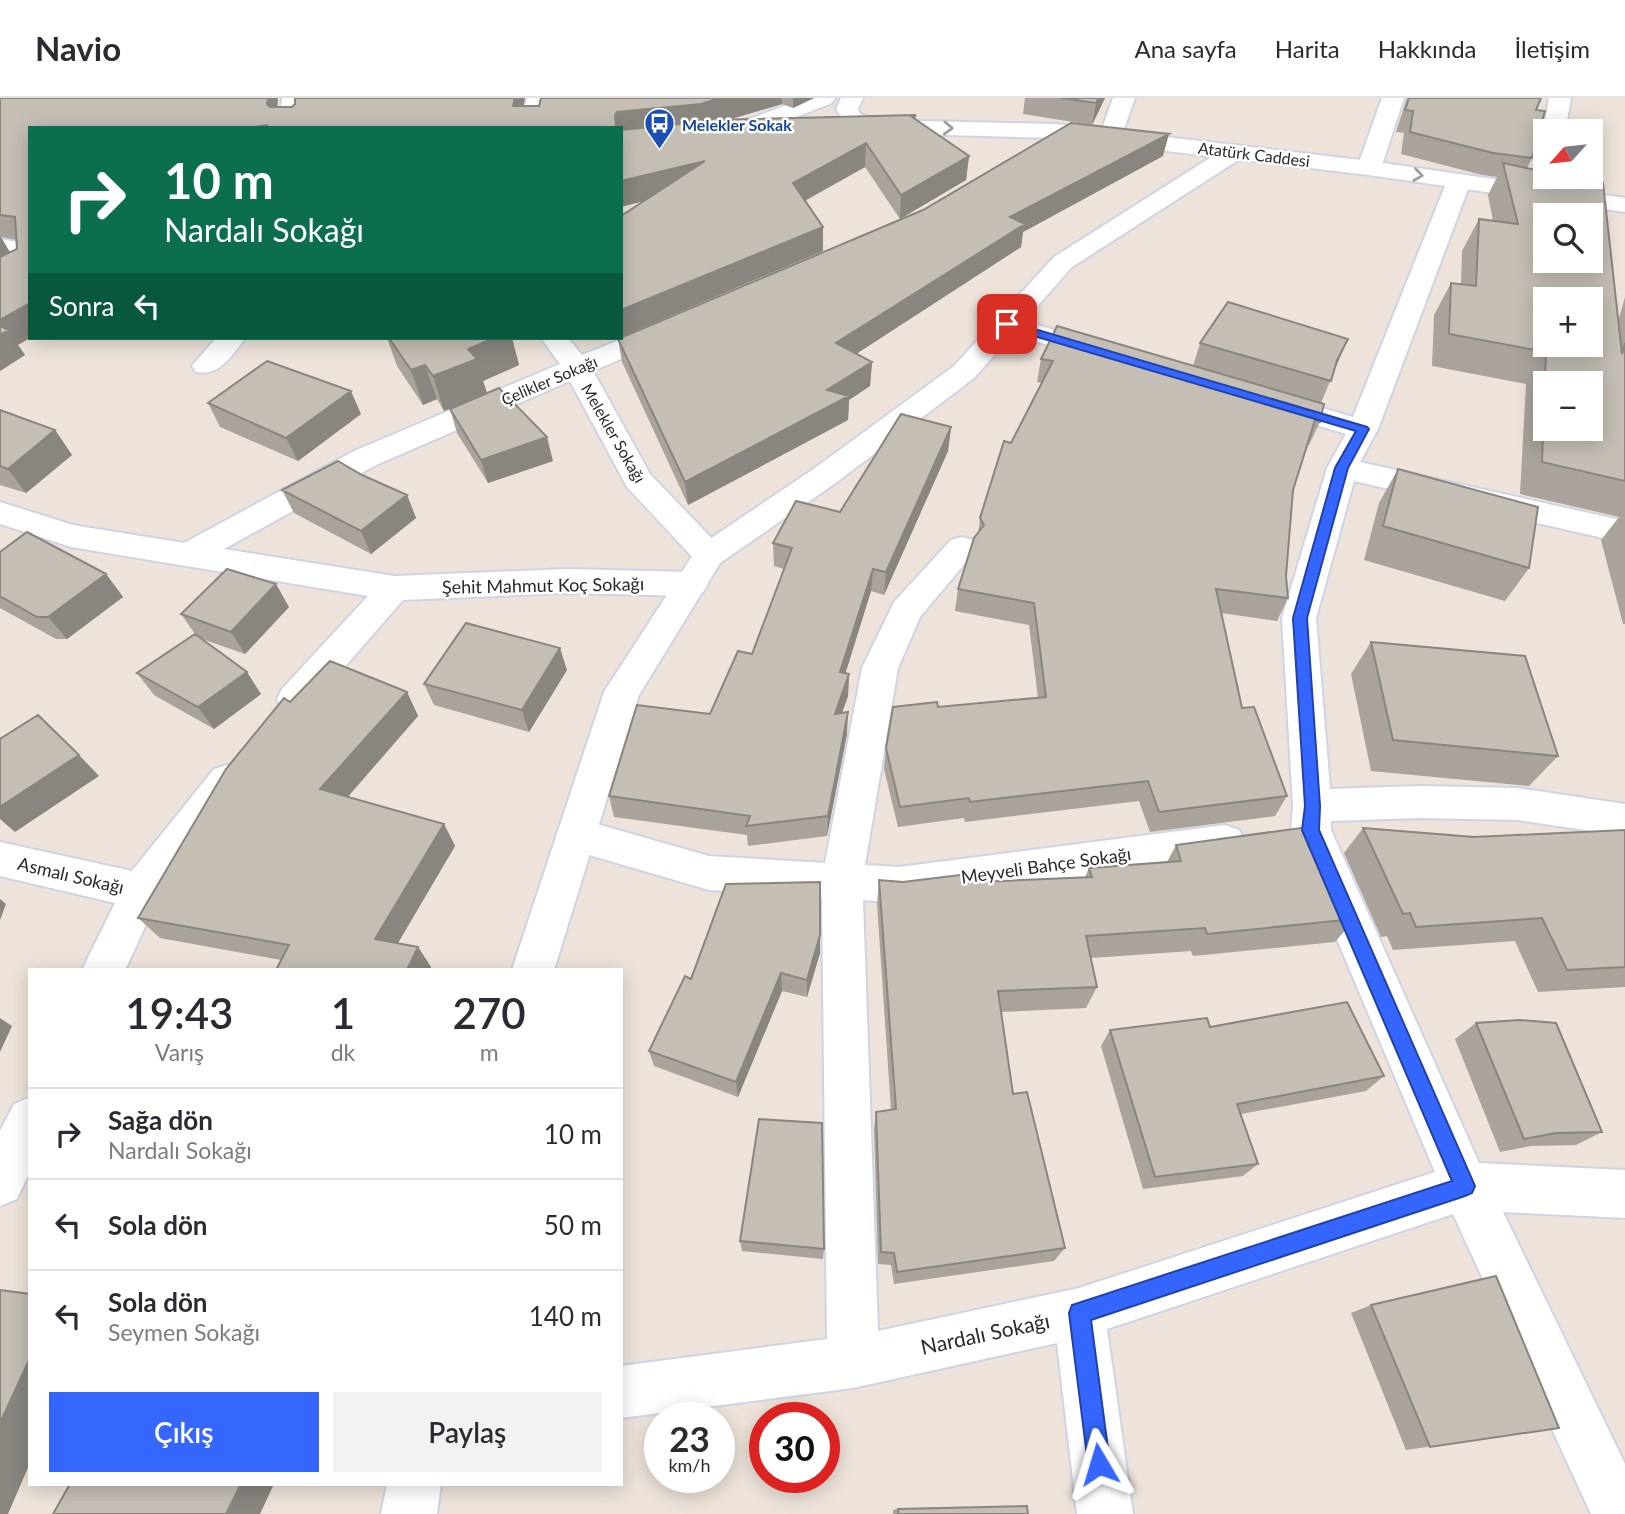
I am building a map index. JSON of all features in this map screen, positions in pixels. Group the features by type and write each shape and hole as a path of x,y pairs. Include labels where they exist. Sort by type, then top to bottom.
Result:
{"street":[{"path":"290,126 293,98"},
{"path":"531,126 538,98"},
{"path":"623,146 679,143 760,123 824,98"},
{"name":"Atatürk Caddesi","path":"852,98 847,108 852,118 880,126"},
{"path":"1110,137 1124,98"},
{"path":"1369,168 1393,98"},
{"path":"1556,119 1560,98"},
{"name":"Atatürk Caddesi","path":"760,123 1056,131 1459,181 1533,184"},
{"path":"1024,157 1056,131"},
{"path":"534,968 622,692 709,555 827,475 964,372 1063,261 1235,152"},
{"path":"1459,181 1363,429 1342,468 1300,618 1312,818 1465,1186 1620,1514"},
{"name":"Atatürk Caddesi","path":"1563,189 1625,205"},
{"path":"0,247 28,252"},
{"name":"Çelikler Sokağı","path":"190,554 365,458 698,316"},
{"path":"1007,324 1125,359"},
{"path":"206,366 229,340"},
{"name":"Melekler Sokağı","path":"556,340 577,368 638,480 709,555"},
{"path":"1244,394 1363,429"},
{"path":"1342,468 1625,533"},
{"name":"Şehit Mahmut Koç Sokağı","path":"0,513 71,536 394,588 568,581 691,584"},
{"path":"853,1362 842,882 880,668 906,611 962,548"},
{"path":"271,726 394,588"},
{"path":"104,968 141,891 246,757"},
{"name":"Meyveli Bahçe Sokağı","path":"576,835 709,873 899,885 1263,837 1312,818 1419,802 1518,804 1625,820"},
{"name":"Asmalı Sokağı","path":"0,859 141,891"},
{"path":"0,1182 28,1124"},
{"name":"Nardalı Sokağı","path":"623,1392 853,1362 1079,1313 1465,1186 1625,1194"},
{"path":"1079,1313 1105,1514"},
{"path":"408,1514 414,1486"}],"building":[{"path":"0,98 268,98 267,104 270,107 292,107 295,98 515,98 513,106 539,106 541,98 720,98 701,104 617,112 616,126 28,126 28,304 0,320 0,257 17,249 15,217 0,215"},
{"path":"1061,98 1099,98 1096,103"},
{"path":"1409,98 1541,98 1536,110 1545,111 1543,119 1533,119 1532,158 1493,153 1410,132 1413,111 1405,110"},
{"path":"916,115 912,117 969,156 901,195 866,143 793,183 823,227 623,309 623,215 705,161 623,181 623,130 701,122 724,116 716,120"},
{"path":"1071,123 1169,134 1010,217 1025,224 836,343 872,362 827,390 849,396 685,482 618,340 923,210"},
{"path":"1503,163 1533,169 1533,189 1603,189 1603,183 1622,354 1625,343 1625,481 1542,462 1543,441 1603,441 1603,371 1545,371 1546,357 1603,357 1603,287 1533,287 1533,350 1449,334 1451,283 1476,286 1479,219 1518,224"},
{"path":"1228,302 1348,339 1337,360 1331,381 1200,343"},
{"path":"0,326 9,330 0,335"},
{"path":"1057,326 1324,404 1320,422 1315,420 1293,490 1286,576 1288,598 1216,589 1242,708 1254,707 1287,796 1159,812 1148,781 970,802 969,798 900,807 886,748 893,707 937,702 938,707 1046,697 1034,603 958,589 974,538 984,525 980,518 1004,441 1011,443 1053,361 1041,359"},
{"path":"390,340 489,340 468,349 477,359 433,376 425,365 411,370"},
{"path":"267,361 351,391 286,438 208,403"},
{"path":"499,388 547,437 481,460 450,409"},
{"path":"0,410 55,430 8,469 0,466"},
{"path":"901,414 951,427 886,572 873,569 840,672 849,674 835,714 848,712 828,816 746,826 750,816 609,796 637,705 710,714 738,651 752,654 792,548 773,543 796,501 840,512"},
{"path":"338,461 407,495 361,531 282,490"},
{"path":"1398,469 1538,507 1529,568 1383,526"},
{"path":"27,532 106,574 48,617 37,617 0,596 0,552"},
{"path":"227,569 276,584 231,632 181,614"},
{"path":"466,623 560,648 522,710 424,684"},
{"path":"195,634 247,672 198,707 137,673"},
{"path":"1371,642 1525,656 1558,756 1393,740"},
{"path":"330,661 407,692 320,789 444,824 375,939 418,947 408,968 277,968 289,945 138,918 226,769 284,698 290,702"},
{"path":"38,715 79,755 0,807 0,739"},
{"path":"1315,826 1355,919 1207,934 1205,928 1086,936 1097,987 998,991 1013,1094 1027,1092 1065,1248 897,1272 894,1253 881,1252 876,1112 896,1109 879,880 903,882 976,873 978,882 1092,877 1089,868 1181,861 1176,845"},
{"path":"1363,828 1474,837 1625,830 1625,967 1567,970 1542,918 1416,927 1410,913 1403,914"},
{"path":"820,882 820,935 807,980 781,973 736,1082 649,1051 685,976 691,979 726,884"},
{"path":"1347,1002 1384,1076 1237,1104 1258,1164 1155,1177 1110,1030 1207,1018 1210,1027"},
{"path":"1520,1020 1556,1023 1602,1132 1556,1133 1524,1139 1476,1023"},
{"path":"759,1119 822,1123 824,1249 740,1241"},
{"path":"1496,1276 1559,1428 1430,1447 1371,1305"},
{"path":"0,1290 28,1294 28,1362 0,1423"},
{"path":"69,1486 240,1486 226,1514 53,1514"},
{"path":"1027,1506 1028,1514 898,1514 898,1509"}],"place":[{"name":"Melekler Sokak","path":"659,151"}],"route":[{"path":"1007,324 1363,429 1342,468 1300,618 1312,806 1311,830 1465,1186 1079,1313 1099,1464"}]}
